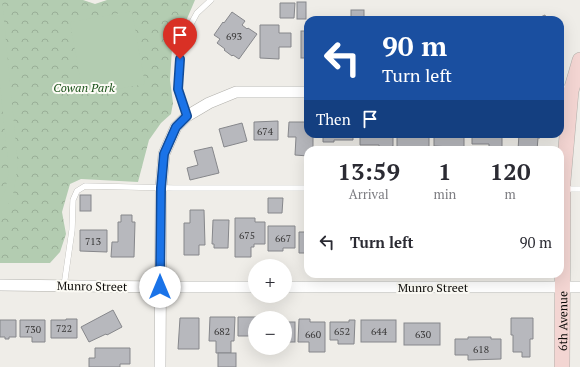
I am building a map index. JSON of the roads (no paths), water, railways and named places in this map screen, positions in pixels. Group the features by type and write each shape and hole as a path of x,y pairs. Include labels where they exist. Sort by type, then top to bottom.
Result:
{"street":[{"name":"6th Avenue","path":"564,146 566,91 580,60"},
{"path":"160,367 161,188 164,154 176,127 187,116 209,103 236,92 304,92"},
{"name":"6th Avenue","path":"562,367 563,278"},
{"name":"Munro Street","path":"0,285 248,287"},
{"name":"Munro Street","path":"292,287 580,287"}],"lane":[{"path":"187,116 178,89 180,44 197,13 211,0"},
{"path":"64,286 72,230 73,200 77,191 85,186 161,188 304,188"},
{"path":"564,189 580,189"}],"park label":[{"name":"Cowan Park","path":"84,87"}]}
